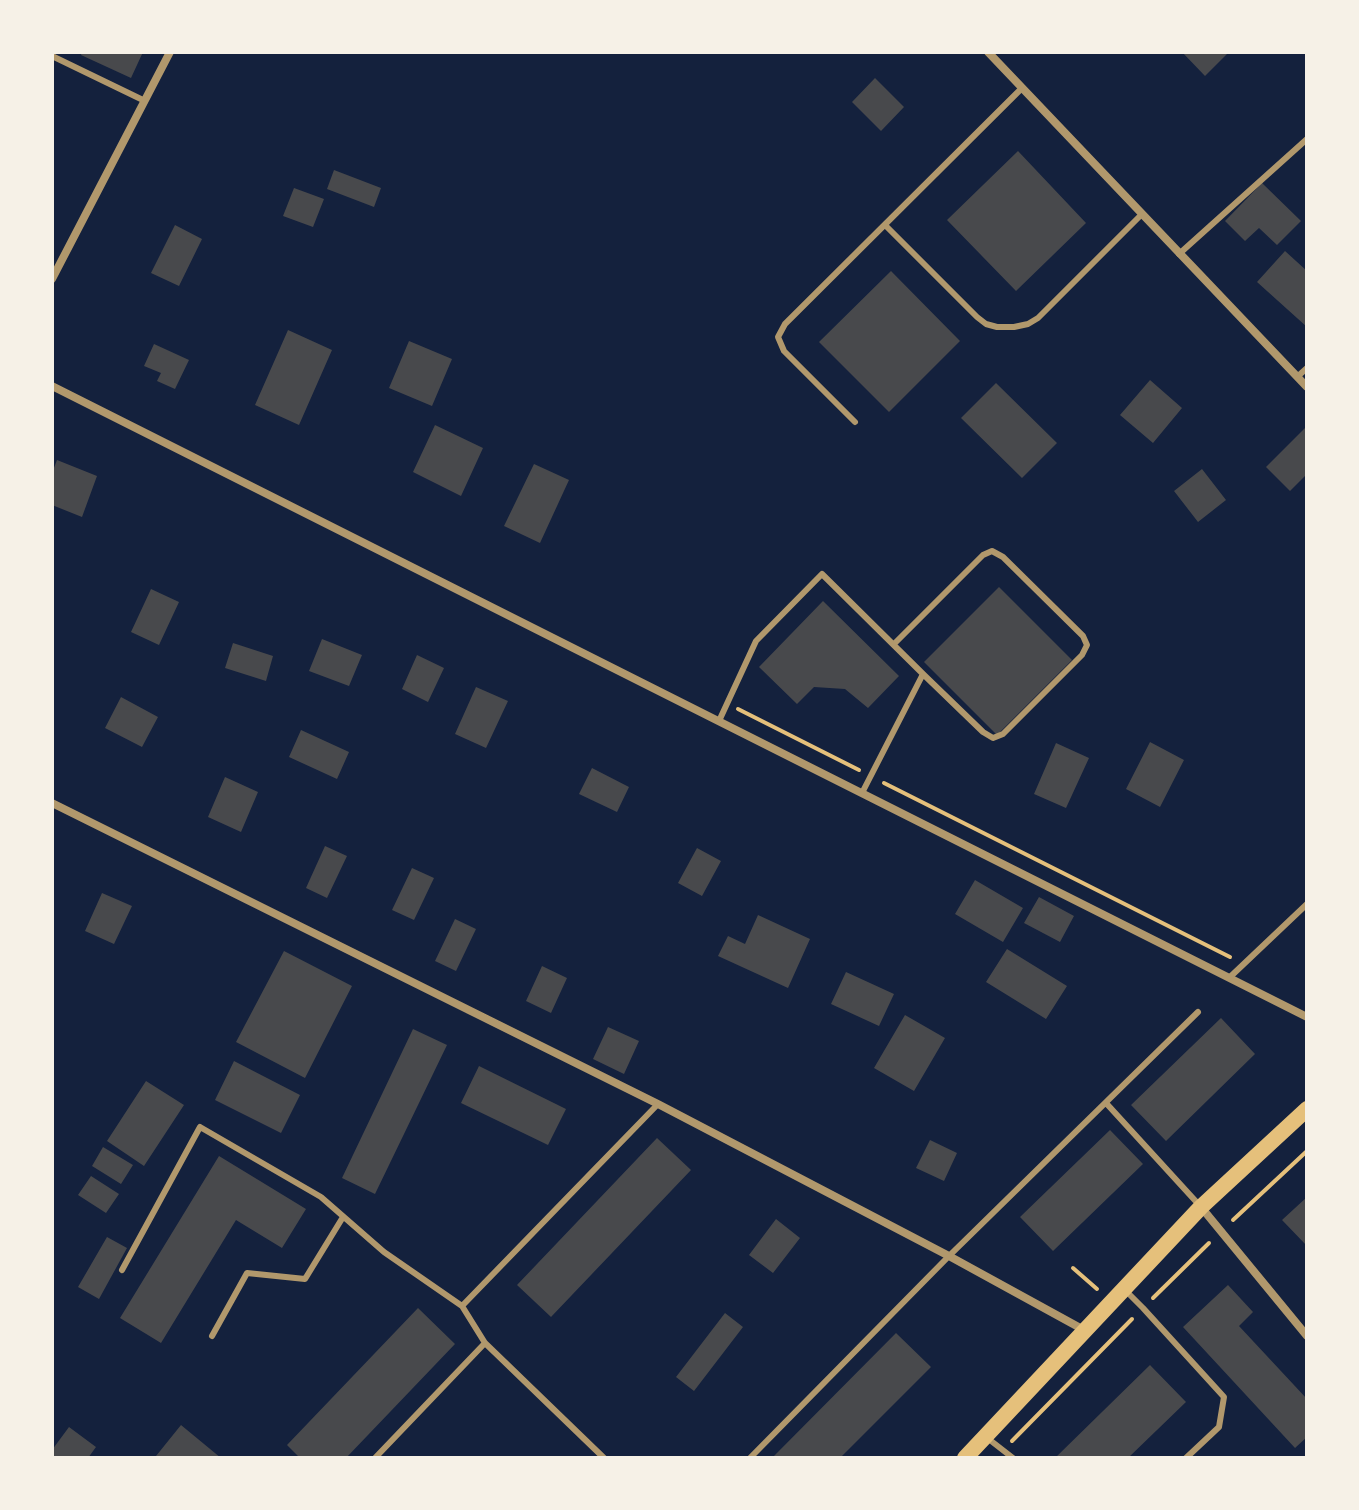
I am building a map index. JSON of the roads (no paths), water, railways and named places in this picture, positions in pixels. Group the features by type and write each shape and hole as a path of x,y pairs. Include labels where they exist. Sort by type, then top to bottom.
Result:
{"main road":[{"path":"965,1458 1201,1207 1307,1109"}],"street":[{"path":"52,279 170,52"},
{"path":"988,52 1307,387"},
{"path":"52,386 1307,1017"},
{"path":"52,803 658,1104 1085,1330"},
{"path":"1201,1207 1307,1336"}],"lane":[{"path":"52,56 145,101"},
{"path":"855,422 784,351 778,337 785,324 1022,88"},
{"path":"1179,254 1307,139"},
{"path":"885,225 977,317 997,327 1014,327 1038,318 1142,214"},
{"path":"1297,377 1307,368"},
{"path":"719,721 756,641 822,574 983,732 993,738 1003,734 1082,655 1087,645 1083,636 1013,566 992,551 983,555 894,644"},
{"path":"862,793 923,674"},
{"path":"1229,978 1307,904"},
{"path":"750,1458 949,1256 1198,1012"},
{"path":"1106,1103 1201,1207"},
{"path":"462,1306 658,1104"},
{"path":"122,1270 200,1127 321,1197 384,1252 462,1306 485,1343 604,1458"},
{"path":"212,1336 247,1273 305,1279 343,1217"},
{"path":"1123,1289 1224,1397 1219,1427 1186,1458"},
{"path":"375,1458 485,1343"},
{"path":"986,1437 1013,1458"}]}
